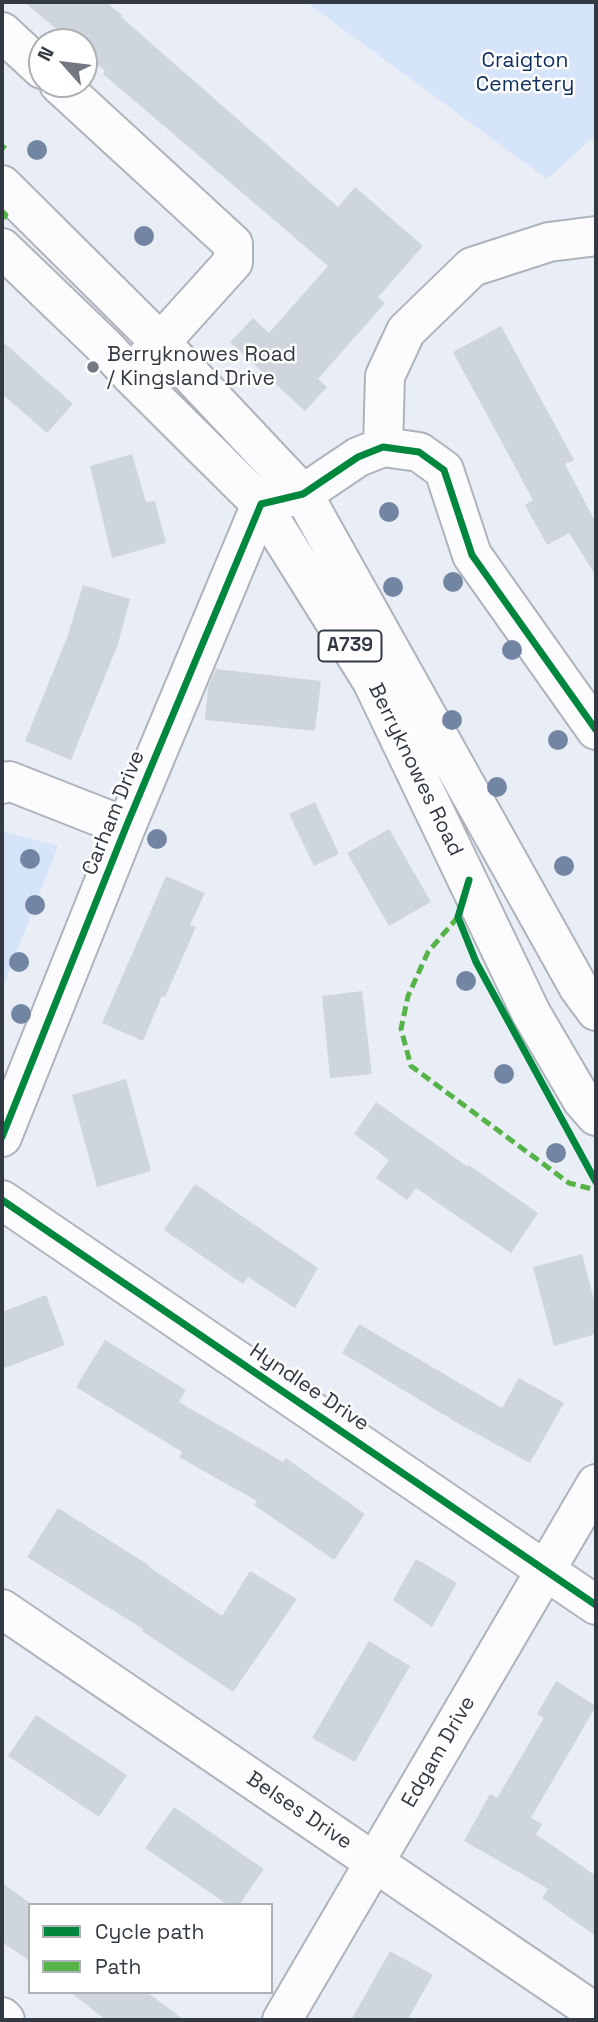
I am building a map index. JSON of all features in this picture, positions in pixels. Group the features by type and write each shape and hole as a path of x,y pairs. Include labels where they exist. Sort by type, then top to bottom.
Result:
{"street":[{"path":"2,32 28,56"},
{"path":"74,98 233,244 233,262 131,375"},
{"name":"Berryknowes Road","path":"2,185 160,342 303,494 579,988 596,1011"},
{"path":"383,447 385,376 406,331 472,267 549,242 596,236"},
{"name":"Berryknowes Road","path":"2,247 261,505 372,681 531,1013 582,1100 596,1116"},
{"path":"261,505 303,494 358,457 383,447 419,452 444,470 472,555 596,730"},
{"name":"Carham Drive","path":"2,1136 126,827 261,505"},
{"path":"2,784 9,781 126,827"},
{"name":"Hyndlee Drive","path":"2,1200 596,1605"},
{"name":"Edgam Drive","path":"282,2020 596,1485"},
{"name":"Belses Drive","path":"2,1609 596,2013"}],"green space":[{"name":"Craigton Cemetery","path":"306,2 596,2 596,135 547,179"},
{"path":"2,831 58,846 2,990"}],"building":[{"path":"24,2 106,2 338,207 355,187 423,246 378,297 385,303 318,379 327,387 305,411 230,342 253,318 269,333 328,266 103,74 105,71 98,65 98,28 55,28"},
{"path":"501,326 574,460 565,464 596,523 596,576 569,533 547,545 525,505 533,500 453,352"},
{"path":"2,341 73,404 47,433 2,394"},
{"path":"132,454 146,502 155,501 166,543 112,558 90,466"},
{"path":"83,585 130,599 118,644 71,760 25,741 68,635"},
{"path":"216,669 321,681 315,731 205,720 208,687"},
{"path":"315,802 339,854 314,866 289,814"},
{"path":"389,829 431,902 389,926 347,853"},
{"path":"166,876 205,893 190,925 196,927 143,1041 102,1023"},
{"path":"362,991 372,1074 330,1078 322,996"},
{"path":"126,1079 151,1171 97,1187 72,1095"},
{"path":"376,1102 538,1213 511,1253 416,1188 407,1200 376,1178 389,1160 354,1134"},
{"path":"195,1184 318,1268 295,1308 248,1277 243,1284 164,1230"},
{"path":"582,1254 596,1308 596,1334 554,1346 533,1267"},
{"path":"46,1295 65,1345 2,1369 2,1312"},
{"path":"359,1324 502,1408 519,1378 564,1403 530,1463 342,1353"},
{"path":"105,1340 186,1390 179,1402 283,1462 286,1458 365,1514 334,1560 254,1505 257,1501 179,1457 182,1452 76,1387"},
{"path":"58,1508 150,1566 222,1616 250,1571 297,1599 233,1692 142,1631 143,1629 27,1557"},
{"path":"416,1559 457,1583 432,1627 393,1600"},
{"path":"369,1641 410,1666 355,1762 312,1738"},
{"path":"556,1681 596,1706 531,1818 542,1824 536,1834 596,1876 596,1936 542,1898 548,1889 464,1841 490,1794 497,1798 544,1718 537,1714"},
{"path":"36,1715 127,1775 99,1817 8,1756"},
{"path":"174,1807 264,1869 240,1903 225,1903 145,1848"},
{"path":"2,1883 30,1903 28,1960 2,1942"},
{"path":"390,1951 433,1975 407,2020 351,2020"},
{"path":"73,1994 150,1994 184,2020 106,2020"}],"marked path":[{"path":"2,149 5,145"},
{"path":"2,211 6,215 2,220"},
{"path":"458,917 428,952 408,996 401,1029 411,1066 569,1183 596,1190"}],"cycle path":[{"path":"2,1137 126,827 261,504 303,494 358,457 383,447 419,452 444,470 472,555 596,730"},
{"path":"469,880 458,917 476,962 596,1182"},
{"path":"2,1200 596,1605"}],"place":[{"name":"Berryknowes Road / Kingsland Drive","path":"93,367"}]}
